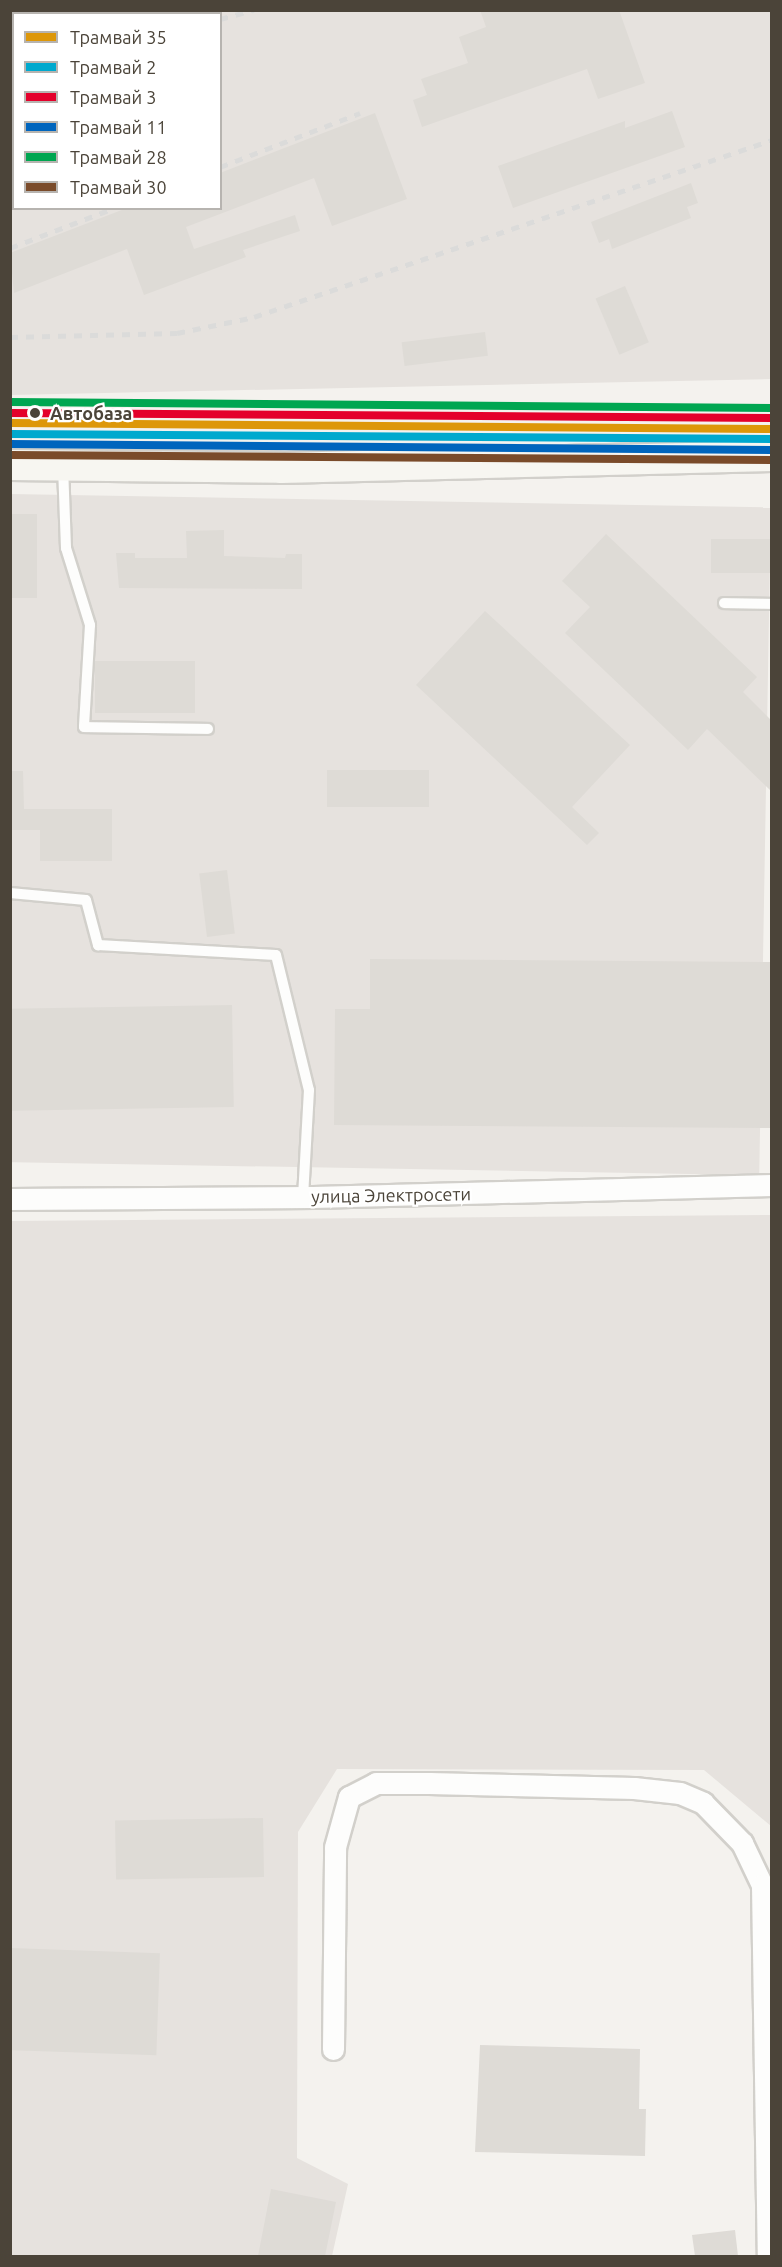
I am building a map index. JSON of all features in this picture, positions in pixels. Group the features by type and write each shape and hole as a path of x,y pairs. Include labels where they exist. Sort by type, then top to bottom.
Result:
{"main road":[{"path":"10,465 281,468 771,456"}],"street":[{"name":"улица Электросети","path":"10,1199 303,1197 771,1185"},
{"path":"333,2049 335,1847 349,1797 376,1783 429,1783 634,1788 680,1793 703,1803 742,1843 762,1885 768,2256"}],"lane":[{"path":"63,466 66,548 90,625 84,727 208,729"},
{"path":"724,603 771,604"},
{"path":"10,893 86,900 98,945 276,955 309,1090 303,1197"}],"shaded area":[{"path":"10,11 771,11 771,379 11,395"},
{"path":"10,494 771,507 759,1175 10,1162"},
{"path":"771,1215 771,1826 704,1770 337,1769 298,1832 297,2158 348,2184 332,2256 11,2256 10,1221"}],"building":[{"path":"480,10 619,10 645,83 598,99 587,69 422,127 413,100 427,95 421,79 468,63 459,37 486,27"},
{"path":"672,111 685,147 513,208 498,166 625,121 625,128"},
{"path":"375,113 407,199 332,226 314,178 186,227 194,249 295,215 300,231 243,250 246,257 144,295 127,249 14,293 10,253 122,210 222,210 222,172"},
{"path":"691,183 698,203 687,207 691,218 612,249 609,239 599,243 591,222"},
{"path":"625,286 649,342 619,355 596,299"},
{"path":"485,332 488,356 405,366 402,342"},
{"path":"10,514 37,514 37,598 10,598"},
{"path":"224,530 224,556 285,558 286,554 302,554 302,589 119,588 116,553 135,553 135,558 187,558 186,531"},
{"path":"606,534 757,677 743,692 771,720 771,791 707,729 688,750 565,633 590,607 562,581"},
{"path":"711,539 771,539 771,573 711,573"},
{"path":"485,611 630,745 572,807 599,833 587,845 416,685"},
{"path":"95,661 195,661 195,713 95,713"},
{"path":"327,770 429,770 429,807 327,807"},
{"path":"10,771 23,771 24,809 112,809 112,861 40,861 40,830 10,830"},
{"path":"227,870 235,934 207,937 199,873"},
{"path":"370,959 771,962 771,1128 334,1125 335,1009 370,1009"},
{"path":"232,1005 234,1107 12,1111 10,1009"},
{"path":"263,1818 264,1877 116,1880 115,1821"},
{"path":"10,1948 160,1953 156,2055 10,2050"},
{"path":"480,2045 640,2049 639,2109 646,2109 645,2156 475,2152"},
{"path":"271,2189 336,2202 325,2256 258,2256"},
{"path":"735,2230 738,2256 695,2256 692,2235"}],"railway":[{"path":"222,18 254,10"},
{"path":"222,166 360,113"},
{"path":"10,337 177,333 254,317 772,140"},
{"path":"10,248 109,210"}],"tram line":[{"name":"28","path":"10,402 772,408"},
{"name":"3","path":"10,413 772,418"},
{"name":"35","path":"10,423 772,429"},
{"name":"2","path":"10,434 772,439"},
{"name":"11","path":"10,444 772,450"},
{"name":"30","path":"10,455 772,460"}],"place":[{"name":"Автобаза","path":"35,413"}]}
